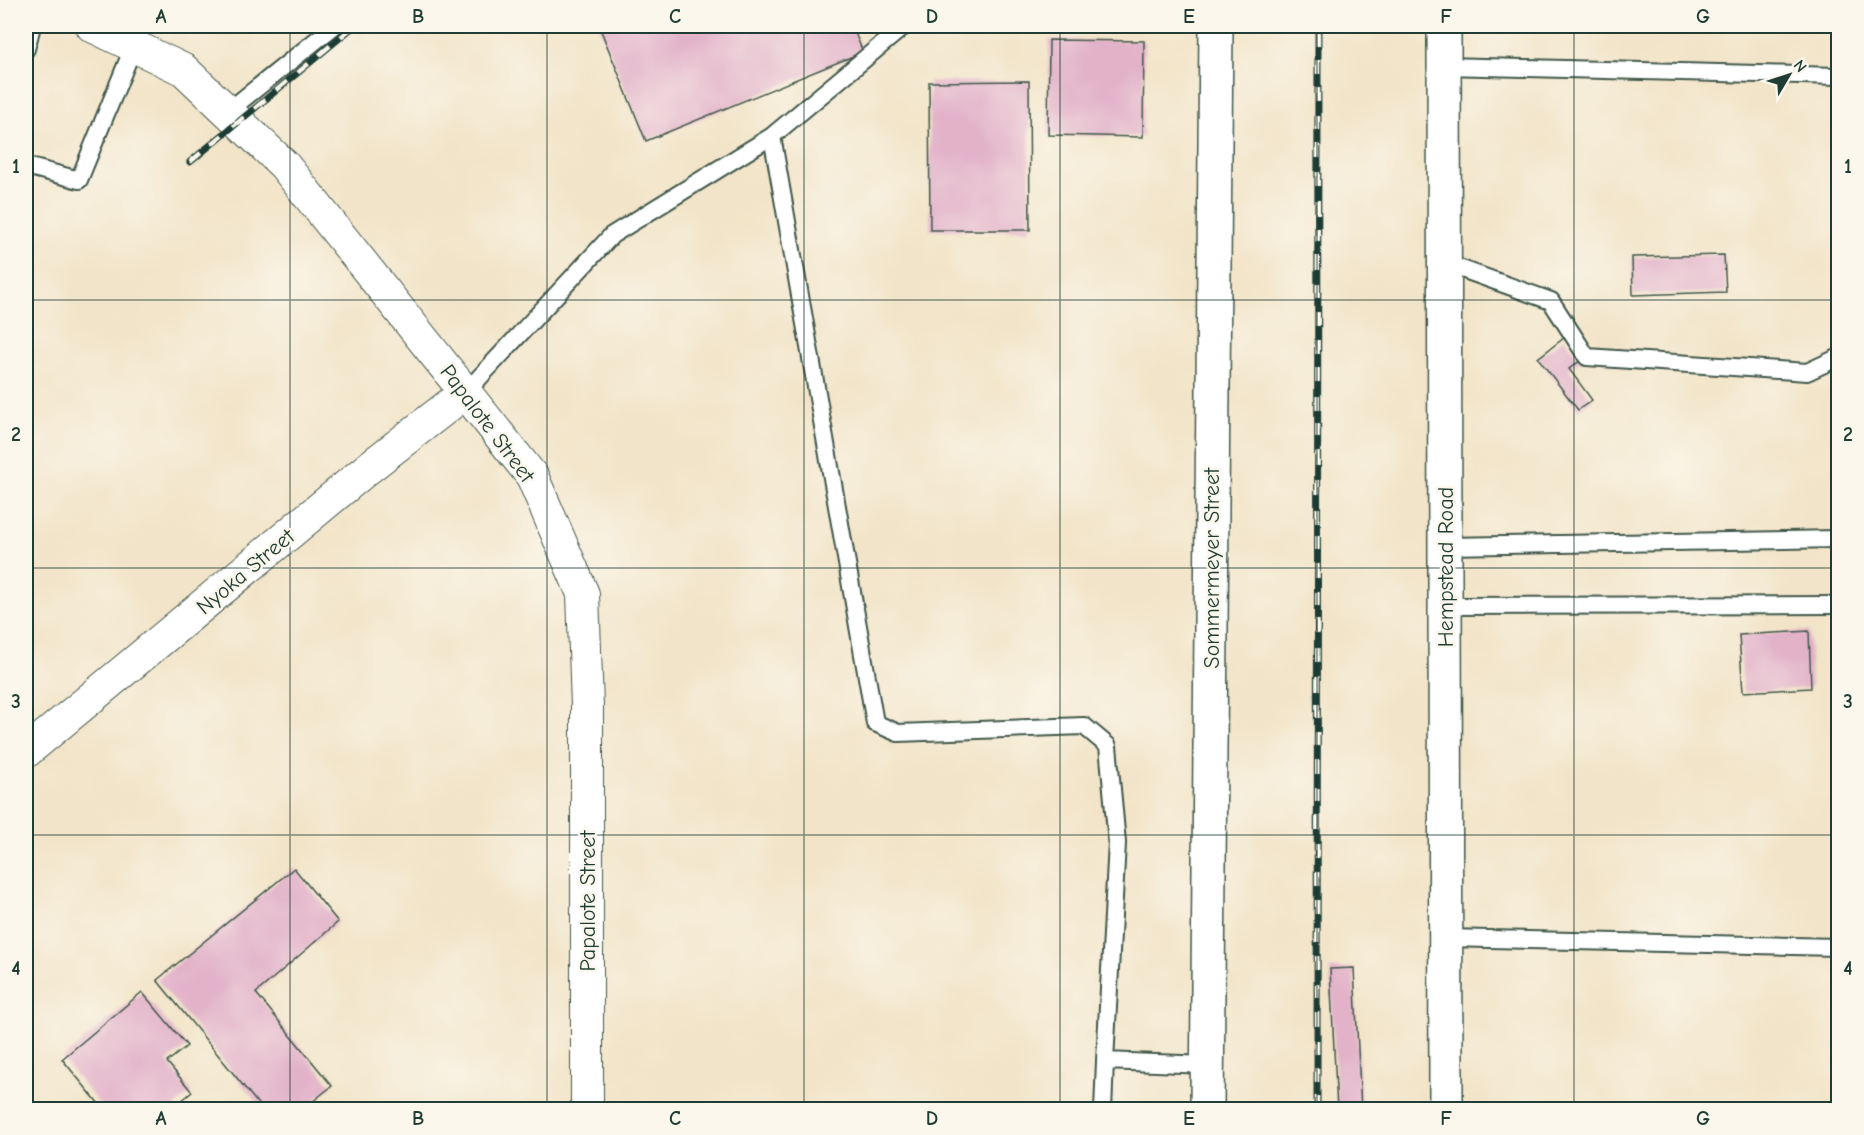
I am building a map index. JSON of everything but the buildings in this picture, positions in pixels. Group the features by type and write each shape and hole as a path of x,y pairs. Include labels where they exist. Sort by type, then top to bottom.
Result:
{"main road":[{"name":"Sommermeyer Street","path":"1207,1110 1216,26"},
{"name":"Hempstead Road","path":"1444,26 1446,1110"}],"street":[{"name":"Papalote Street","path":"92,26 138,35 184,70 284,165 532,476 583,594 587,706 579,1109"},
{"name":"Nyoka Street","path":"26,752 368,469 466,392"}],"lane":[{"path":"26,49 32,26"},
{"path":"227,112 334,26"},
{"path":"466,392 612,234 772,136 904,26"},
{"path":"26,166 79,180 138,35"},
{"path":"1444,66 1839,76"},
{"path":"772,136 875,723 898,733 1084,726 1108,746 1117,843 1103,1110"},
{"path":"1445,263 1551,301 1587,357 1807,372 1835,359"},
{"path":"1445,546 1839,539"},
{"path":"1445,606 1839,605"},
{"path":"1446,938 1839,946"},
{"path":"1105,1061 1207,1065"}],"railway":[{"path":"190,162 354,26"},
{"path":"1317,1110 1318,26"}]}
